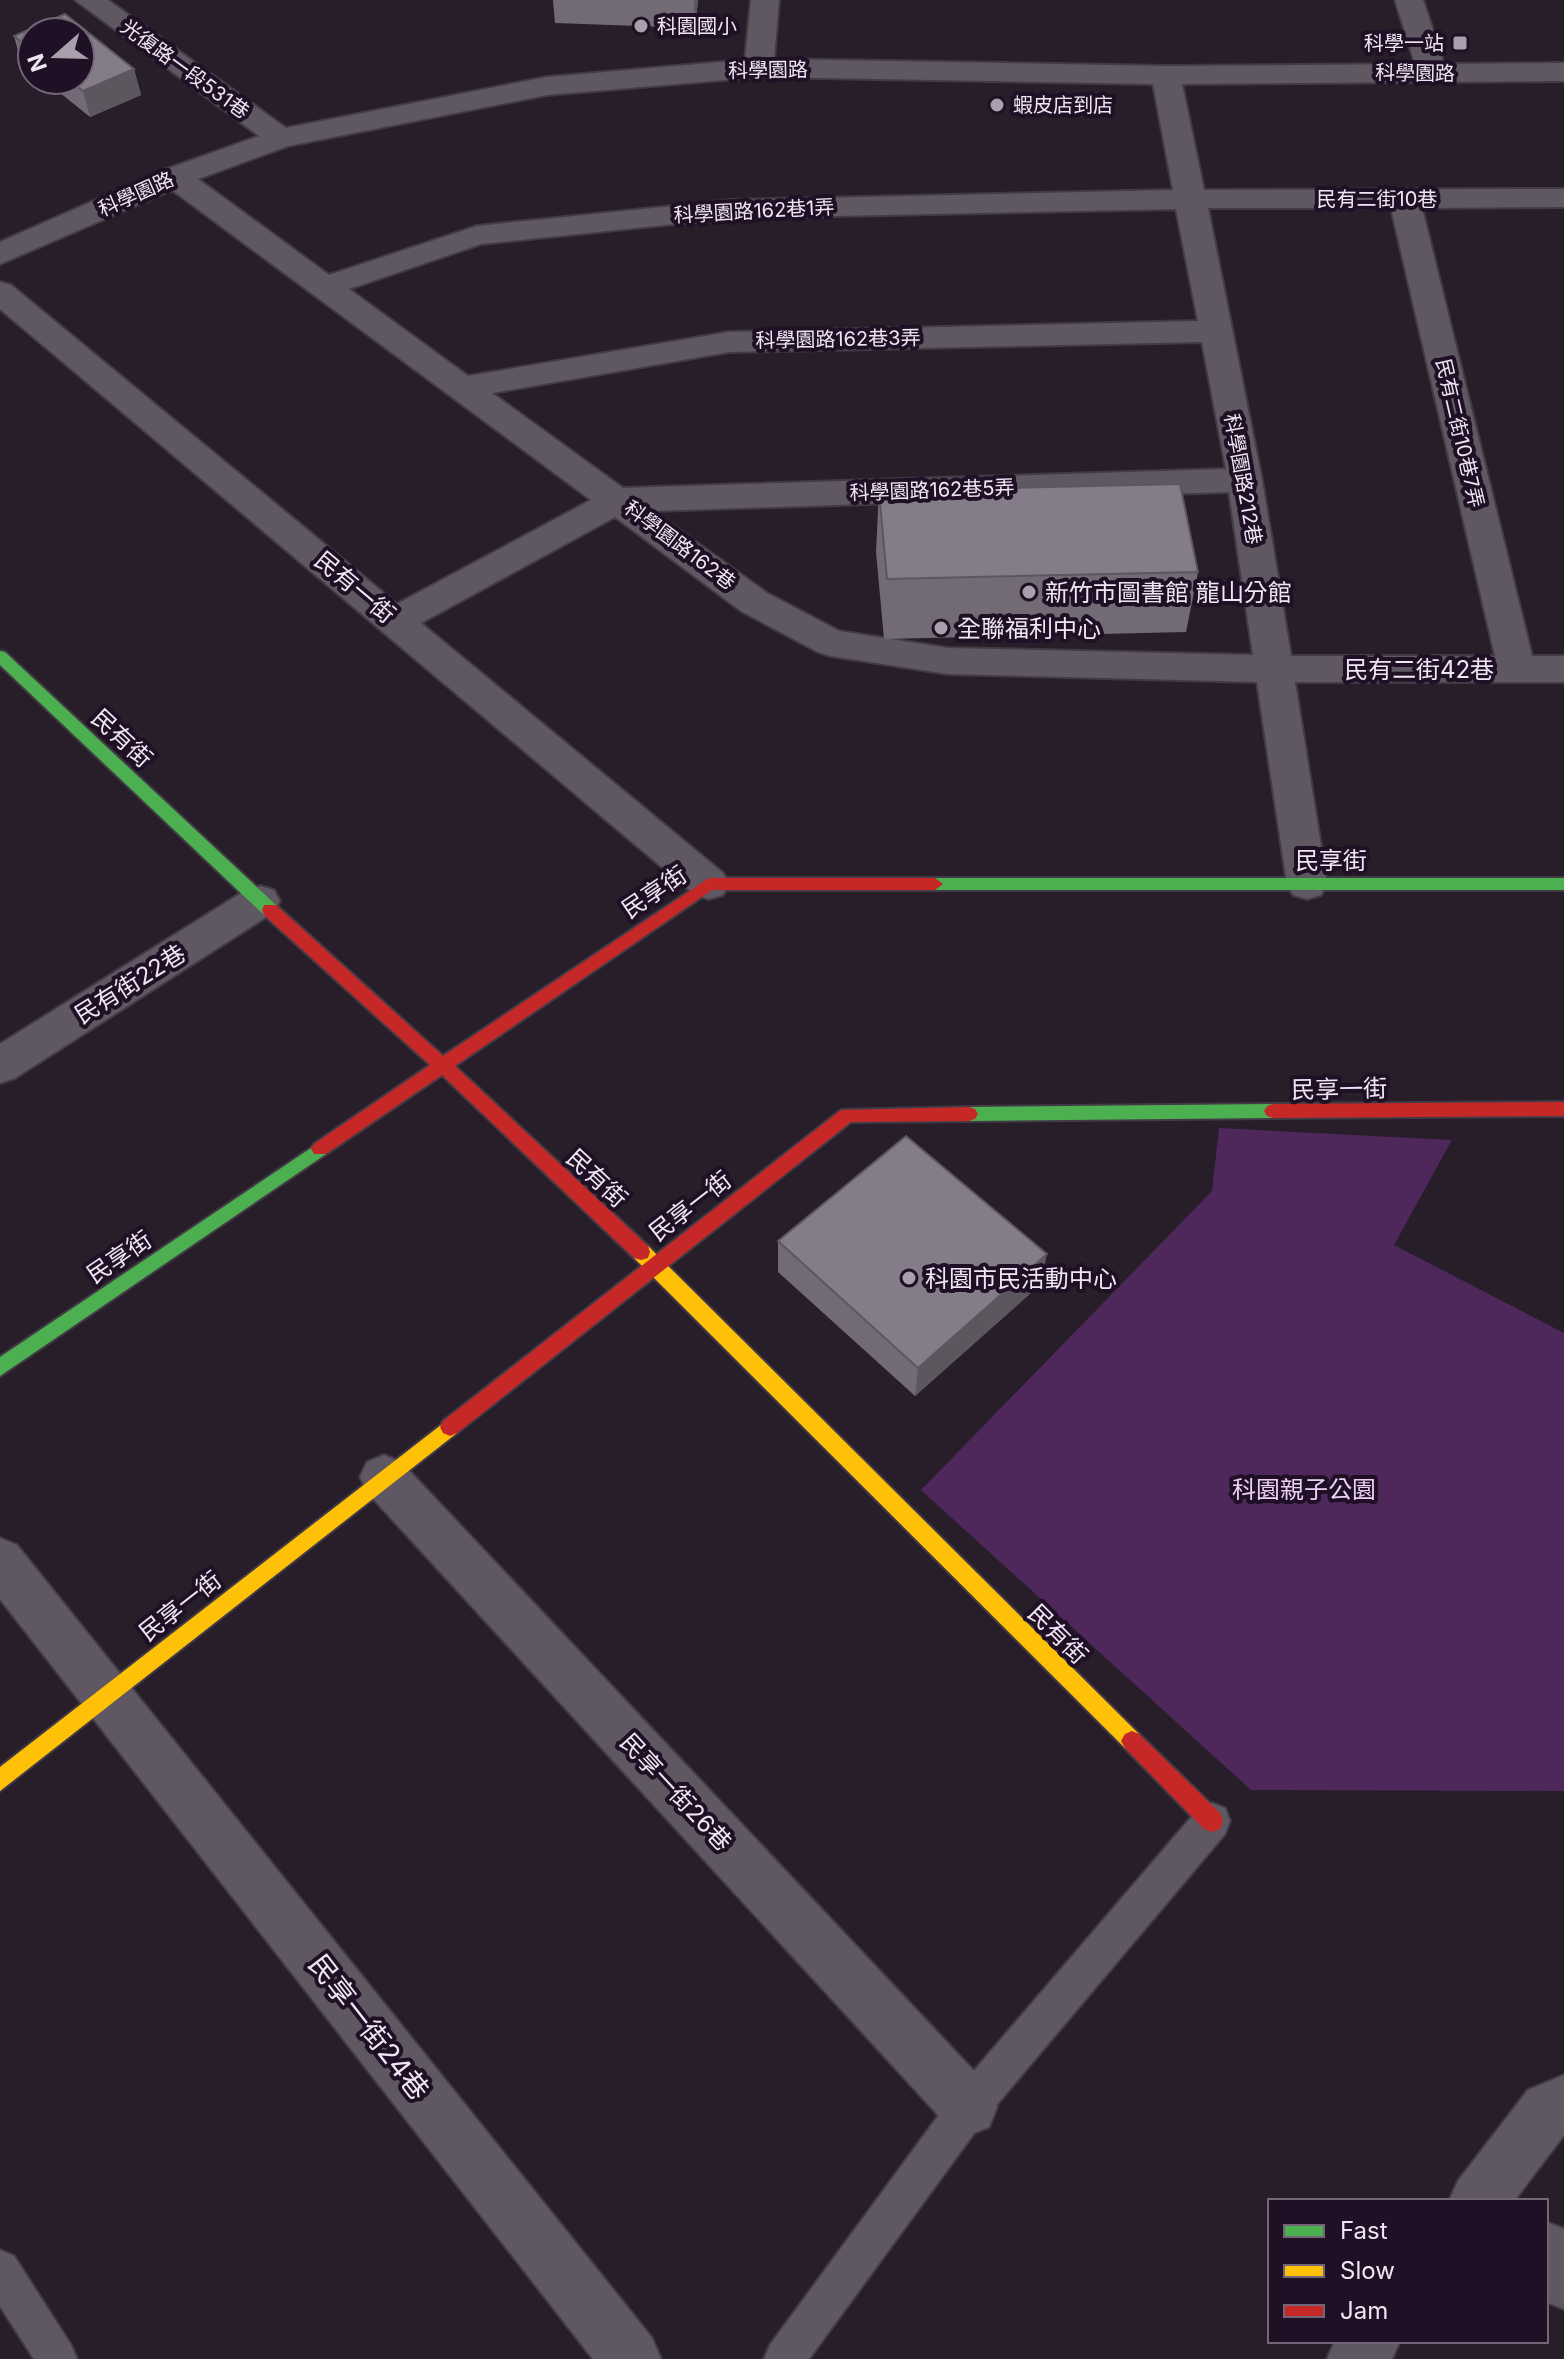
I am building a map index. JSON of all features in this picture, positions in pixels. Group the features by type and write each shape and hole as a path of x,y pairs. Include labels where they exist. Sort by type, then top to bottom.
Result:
{"street":[{"name":"光復路一段531巷","path":"89,0 281,138"},
{"path":"759,68 765,0"},
{"path":"1409,0 1433,74"},
{"name":"科學園路","path":"0,254 175,177 281,138 547,86 759,68 1166,75 1564,72"},
{"name":"科學園路212巷","path":"1166,75 1245,480 1307,884"},
{"name":"科學園路162巷","path":"175,177 754,602 831,643 948,661 1274,669"},
{"name":"民有二街10巷","path":"1190,199 1564,198"},
{"name":"科學園路162巷1弄","path":"327,286 477,235 732,209 1190,199"},
{"name":"民有二街10巷7弄","path":"1404,199 1516,668"},
{"name":"民有一街","path":"0,292 709,884"},
{"name":"科學園路162巷3弄","path":"465,387 729,342 1216,331"},
{"name":"科學園路162巷5弄","path":"619,500 1245,480"},
{"path":"395,621 619,500"},
{"name":"民有街","path":"0,656 260,901 442,1065 654,1264 1212,1821"},
{"name":"民有二街42巷","path":"1274,669 1564,669"},
{"name":"民享街","path":"0,1368 709,884 1564,884"},
{"name":"民有街22巷","path":"0,1066 260,901"},
{"name":"民享一街","path":"0,1780 847,1115 1564,1109"},
{"name":"民享一街26巷","path":"384,1477 969,2107"},
{"name":"民享一街24巷","path":"0,1561 631,2359"},
{"path":"1498,2192 1548,2110 1564,2103"},
{"path":"1548,2254 1564,2280"}],"lane":[{"path":"784,2359 969,2107 1212,1821"},
{"path":"0,2270 57,2359"}],"green space":[{"name":"科園親子公園","path":"1219,1128 1452,1140 1394,1245 1564,1333 1564,1791 1251,1790 921,1490 1212,1191"}],"building":[{"path":"96,39 134,69 96,85"},
{"path":"1180,484 1198,572 887,579 879,491"},
{"name":"科園市民活動中心","path":"906,1136 1047,1254 918,1368 778,1241"}],"traffic: fast":[{"path":"0,656 270,910"},
{"path":"935,884 1564,884"},
{"path":"969,1114 1273,1111"},
{"path":"0,1368 320,1149"}],"traffic: slow":[{"path":"641,1252 1132,1741"},
{"path":"0,1780 450,1427"}],"traffic: jam":[{"path":"320,1149 709,884 935,884"},
{"path":"270,910 442,1065 641,1252"},
{"path":"1273,1111 1564,1109"},
{"path":"450,1427 847,1115 969,1114"},
{"path":"1132,1741 1212,1821"}],"place":[{"name":"科園國小","path":"641,26"},
{"name":"科學一站","path":"1460,43"},
{"name":"蝦皮店到店","path":"997,105"},
{"name":"新竹市圖書館 龍山分館","path":"1029,592"},
{"name":"全聯福利中心","path":"941,628"},
{"name":"科園市民活動中心","path":"909,1278"}]}
